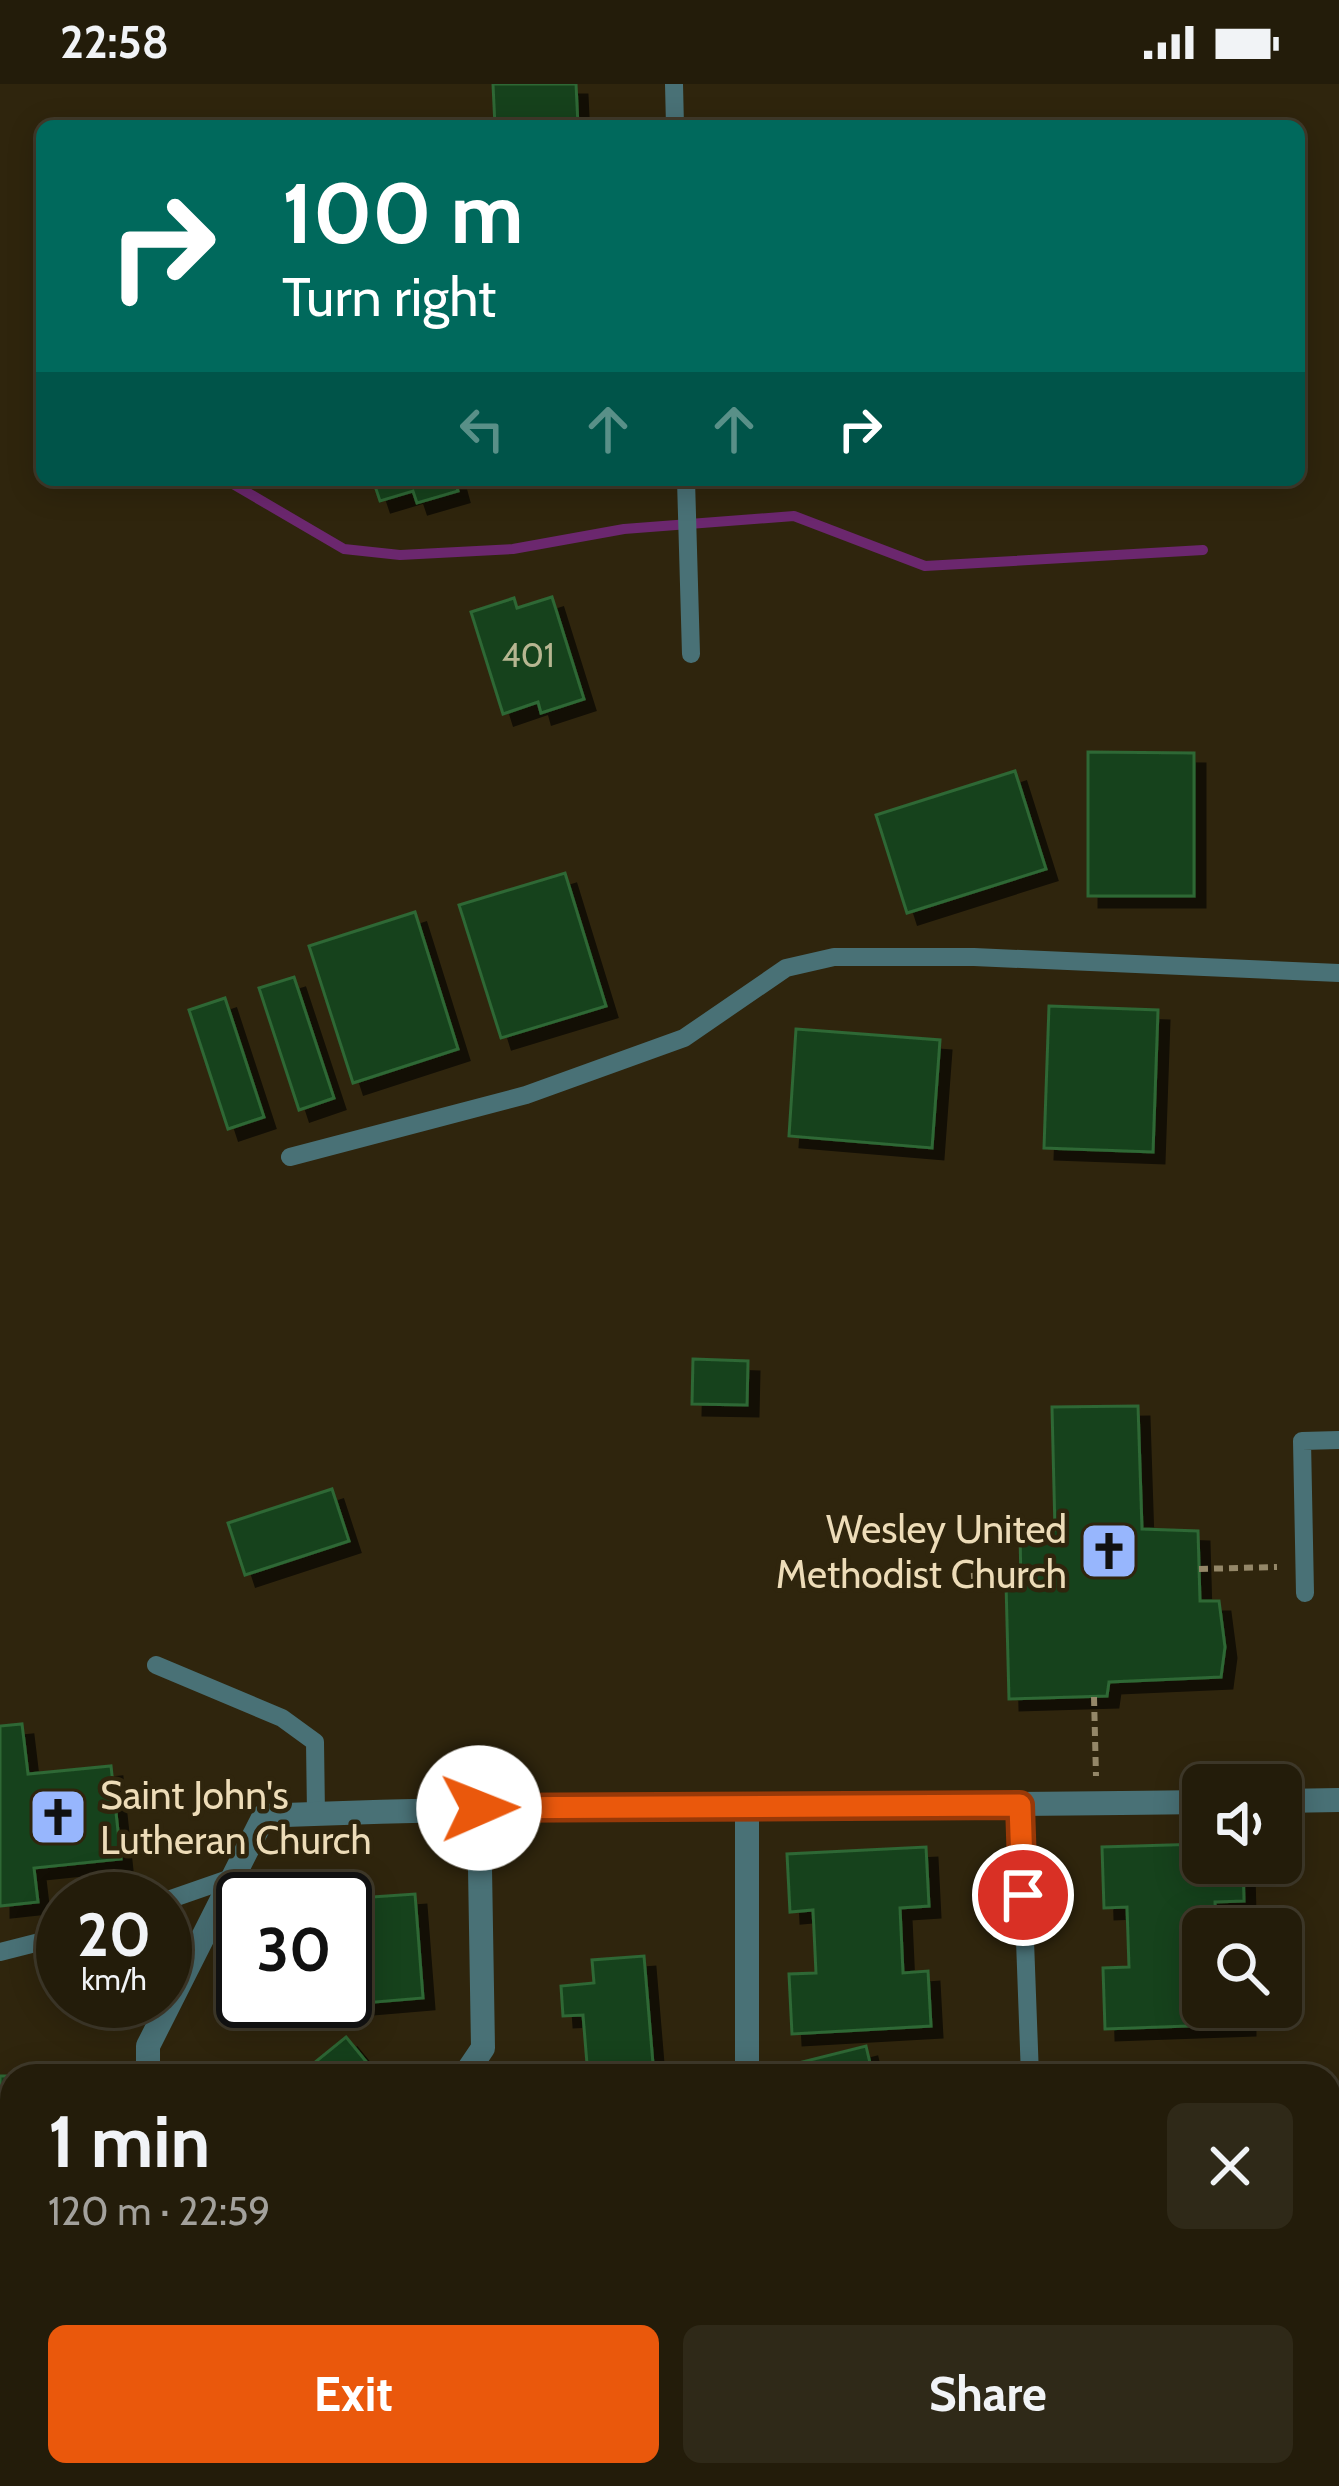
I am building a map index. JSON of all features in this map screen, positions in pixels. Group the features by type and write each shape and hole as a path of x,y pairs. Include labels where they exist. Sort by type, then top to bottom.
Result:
{"street":[{"path":"1302,1801 1339,1800"},
{"path":"237,1872 265,1816 479,1808 1182,1802"},
{"path":"472,2064 482,2048 479,1808"},
{"path":"746,1809 747,2064"},
{"path":"148,2064 148,2046 216,1912"}],"lane":[{"path":"674,84 675,120"},
{"path":"686,486 691,654"},
{"path":"290,1156 526,1095 684,1038 786,968 834,957 974,957 1339,973"},
{"path":"1305,1593 1302,1442 1339,1440"},
{"path":"156,1665 282,1718 315,1742 316,1814"},
{"path":"1020,1805 1030,2064"},
{"path":"0,1952 36,1943"}],"path":[{"path":"1199,1569 1304,1567"},
{"path":"971,1576 1021,1573"},
{"path":"1094,1697 1096,1804"}],"building":[{"path":"493,84 576,84 578,120 495,120"},
{"path":"375,486 457,486 458,491 417,503 413,491 380,501"},
{"path":"552,597 584,699 541,713 538,702 503,714 471,612 514,598 517,608"},
{"path":"1088,752 1194,753 1194,896 1088,896"},
{"path":"1015,771 1046,869 907,913 876,815"},
{"path":"565,873 606,1006 501,1038 459,905"},
{"path":"415,912 458,1049 353,1083 309,946"},
{"path":"294,977 334,1098 299,1110 259,988"},
{"path":"225,998 264,1117 228,1129 189,1010"},
{"path":"1049,1006 1158,1010 1153,1152 1044,1148"},
{"path":"796,1029 940,1040 932,1148 789,1136"},
{"path":"693,1359 748,1361 747,1405 692,1404"},
{"name":"Wesley United Methodist Church","path":"1138,1406 1142,1529 1198,1531 1200,1601 1219,1601 1225,1647 1221,1677 1109,1682 1107,1696 1009,1699 1006,1583 1021,1583 1020,1533 1055,1530 1052,1407"},
{"path":"332,1489 349,1541 245,1575 228,1523"},
{"name":"Saint John's Lutheran Church","path":"22,1724 28,1774 111,1766 121,1859 34,1868 36,1902 0,1906 0,1726"},
{"path":"1182,1845 1182,1884 1244,1884 1244,1901 1215,1902 1215,1908 1182,1908 1182,2026 1105,2029 1103,1968 1129,1967 1127,1907 1104,1908 1102,1847"},
{"path":"926,1847 929,1906 900,1908 903,1973 928,1971 931,2026 792,2034 789,1974 816,1973 813,1910 790,1912 787,1854"},
{"path":"415,1894 423,1998 372,2002 372,1897"},
{"path":"644,1956 653,2064 587,2064 583,2015 563,2016 561,1986 594,1983 592,1960"},
{"path":"346,2037 368,2064 313,2064"},
{"path":"866,2046 870,2064 798,2064"}],"waterway":[{"path":"236,486 344,549 400,555 513,549 624,529 794,516 925,566 1203,550"}],"place":[{"name":"Wesley United Methodist Church","path":"1109,1551"},
{"name":"Saint John's Lutheran Church","path":"58,1817"}],"route":[{"path":"479,1808 1020,1805 1023,1895"}]}
